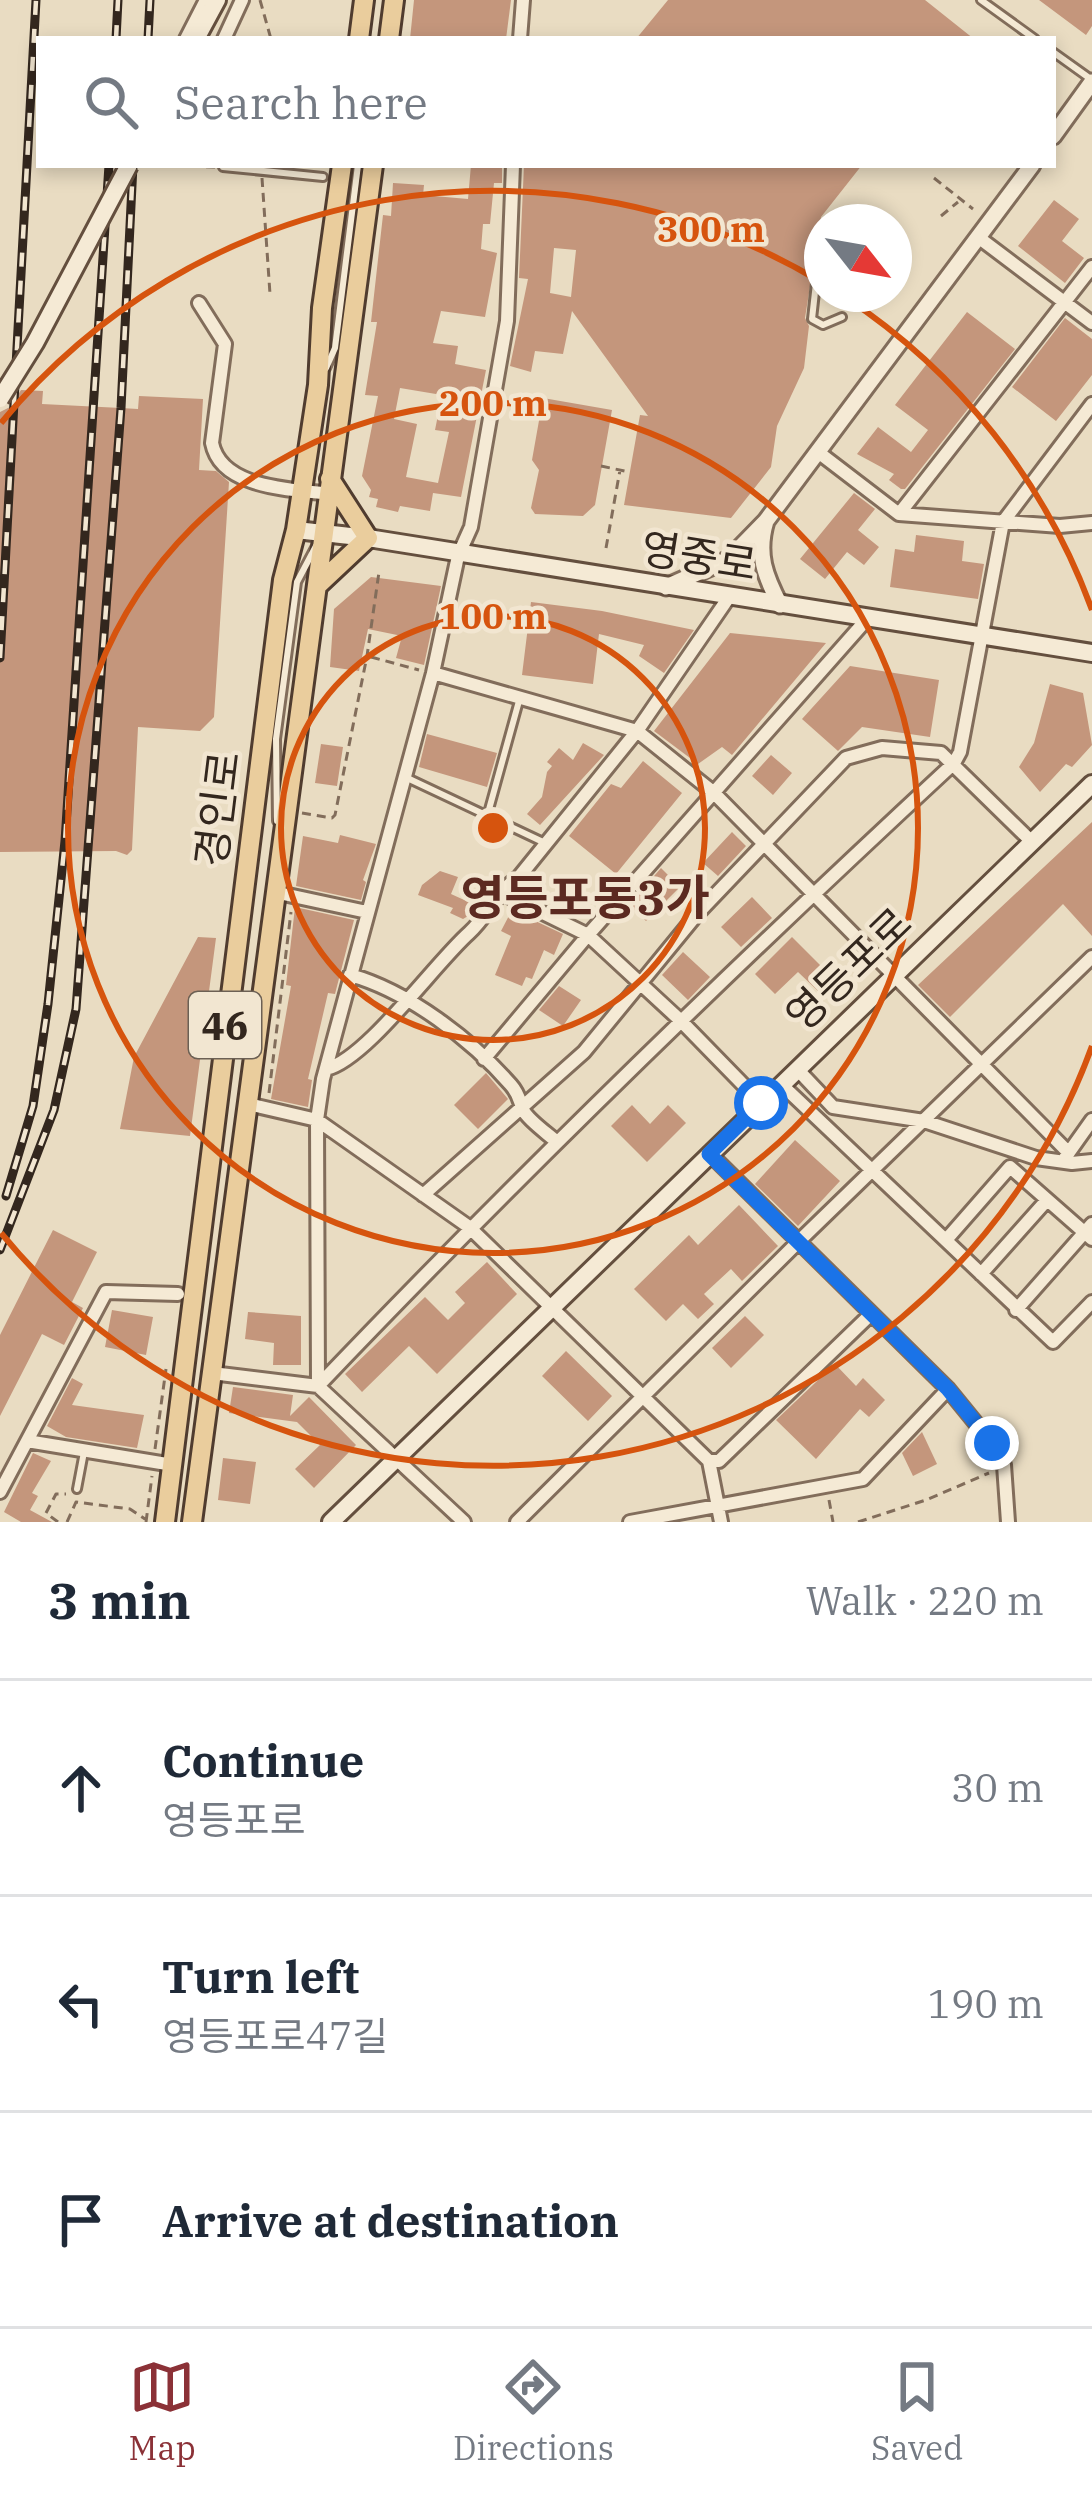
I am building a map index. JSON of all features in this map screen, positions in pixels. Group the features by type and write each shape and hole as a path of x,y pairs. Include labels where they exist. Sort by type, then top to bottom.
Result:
{"main road":[{"path":"198,36 217,0"},
{"path":"360,35 364,0"},
{"path":"389,36 394,0"},
{"path":"0,399 128,168"},
{"name":"경인로","path":"152,1521 283,580 296,530 318,385 322,308 342,168"},
{"name":"경인로","path":"191,1522 257,1105 284,894 278,855 373,168"},
{"path":"318,585 368,538 329,486"},
{"name":"영중로","path":"296,530 1092,653"},
{"name":"영등포로","path":"331,1522 1092,784"}],"street":[{"path":"188,36 206,0"},
{"path":"225,36 242,0"},
{"path":"520,36 523,0"},
{"path":"1056,132 1092,81"},
{"path":"318,1386 317,1120 350,975 433,673 458,556 471,526 507,320 513,168"},
{"path":"666,587 729,559 766,521 1030,168"},
{"path":"978,237 1092,323"},
{"path":"899,514 1092,267"},
{"path":"199,303 225,344 214,454 232,472 271,486 301,490 329,486"},
{"path":"318,1386 469,1227 954,763 1003,522 1092,404"},
{"path":"818,452 899,514 1060,526 1092,523"},
{"path":"766,521 762,564 780,605"},
{"path":"326,1069 337,1067 408,998 500,892 519,877 637,731 729,597"},
{"path":"484,1059 588,934 867,619"},
{"path":"433,673 637,731 763,840 1065,1157"},
{"path":"423,1195 584,1052 763,840 846,758 882,748 941,753 1032,842"},
{"path":"500,892 588,934 761,1103"},
{"path":"284,894 367,912"},
{"path":"517,1522 872,1170 1089,967"},
{"path":"350,975 408,998 484,1059 511,1084 523,1110 557,1142"},
{"path":"796,1069 832,1107 924,1120 1036,1158 1092,1161"},
{"path":"781,1084 1053,1342 1092,1302"},
{"path":"257,1105 317,1120 469,1227 710,1461 721,1522"},
{"path":"1065,1157 1092,1120"},
{"path":"709,1154 948,1389 992,1443 1004,1466 1008,1522"},
{"path":"946,1240 1010,1167 1089,1232 1016,1310"},
{"path":"981,1274 1047,1200"},
{"path":"0,1492 106,1292 178,1294"},
{"path":"710,1461 719,1461 871,1314"},
{"path":"212,1372 318,1386 464,1522"},
{"path":"630,1522 862,1479 948,1389"},
{"path":"27,1441 163,1463"}],"lane":[{"path":"981,0 1031,36"},
{"path":"1056,54 1092,81"},
{"path":"233,168 323,177"},
{"path":"318,385 334,348 358,168"},
{"path":"813,312 812,319 823,325 842,317"},
{"path":"278,855 276,739 297,582 323,533"},
{"path":"488,814 520,698"},
{"path":"403,776 546,843"},
{"path":"76,1489 84,1452"}],"path":[{"path":"260,0 270,36"},
{"path":"264,171 262,224 270,294"},
{"path":"934,178 974,209"},
{"path":"941,216 960,201"},
{"path":"602,466 629,472"},
{"path":"606,548 620,470"},
{"path":"302,811 335,815 379,572"},
{"path":"367,656 433,673"},
{"path":"257,1105 284,894"},
{"path":"68,1522 76,1502 130,1508 152,1521 163,1463 168,1358"},
{"path":"858,1522 926,1500 1004,1466"},
{"path":"826,1486 832,1522"},
{"path":"58,1522 46,1513 56,1494 76,1489"}],"building":[{"path":"414,0 511,0 506,36 410,36"},
{"path":"668,0 925,0 970,36 638,36"},
{"path":"1039,0 1092,0 1092,26 1086,35"},
{"path":"471,168 502,168 502,183 494,183 490,224 483,224 481,249 497,253 485,317 441,311 433,343 458,346 455,364 486,370 461,497 433,493 430,511 400,506 398,512 376,507 378,499 369,497 371,490 362,476 378,396 365,395 377,322 371,322 383,215 391,216 393,183 424,185 423,195 468,199","holes":["400,388 442,395 435,430 449,432 438,483 406,477 417,424 394,419"]},
{"path":"524,168 860,168 831,204 804,204 804,312 809,326 804,368 777,426 771,467 731,518 624,505 640,415 648,416 572,311 563,354 535,351 531,372 510,366 528,279 519,278","holes":["554,248 576,250 571,297 550,293"]},
{"path":"1054,200 1079,219 1062,241 1084,258 1065,283 1018,246"},
{"path":"967,312 1015,349 901,489 889,480 894,474 857,454 878,427 911,452 928,430 895,405"},
{"path":"1065,318 1092,339 1092,375 1056,421 1012,387"},
{"path":"21,390 43,391 42,404 138,409 139,396 203,399 199,470 216,471 229,482 214,717 200,731 138,727 132,850 127,855 116,851 0,852 0,412 10,407"},
{"path":"543,398 612,410 595,505 583,516 535,514 531,508 539,470 532,460"},
{"path":"854,493 875,509 858,530 879,547 864,565 847,552 825,579 800,559"},
{"path":"916,535 964,541 962,561 984,564 978,599 890,587 895,549 914,552"},
{"path":"371,577 441,586 424,665 396,658 402,636 368,629 359,671 330,667 334,609"},
{"path":"531,602 694,630 664,673 639,656 644,645 599,634 593,684 522,675"},
{"path":"730,633 826,643 732,755 722,747 698,764 654,731"},
{"path":"850,666 939,680 930,737 862,727 838,751 802,719"},
{"path":"1050,684 1083,693 1092,745 1040,792 1019,767 1034,743"},
{"path":"427,734 497,753 487,787 419,767"},
{"path":"583,743 604,755 540,825 527,814 542,797 552,766 547,762 559,748 573,760"},
{"path":"321,744 343,747 337,786 315,783"},
{"path":"771,755 792,773 773,795 752,776"},
{"path":"643,761 682,793 616,874 569,836 611,784 621,788"},
{"path":"1092,822 1092,936 1063,904 950,1017 918,985"},
{"path":"732,832 746,846 718,876 703,863"},
{"path":"340,835 376,844 361,900 296,886 303,836 338,843"},
{"path":"661,868 680,887 646,921 629,905"},
{"path":"440,871 458,877 451,894 473,904 463,919 450,913 453,908 418,895 422,885"},
{"path":"752,897 772,918 741,947 721,927"},
{"path":"295,907 354,920 335,994 328,993 308,1079 312,1080 308,1107 271,1099 291,986 286,985"},
{"path":"512,910 563,934 554,955 544,950 532,979 526,977 522,986 495,975 511,936 501,931"},
{"path":"198,937 216,938 190,1136 120,1129 134,1057"},
{"path":"792,937 833,978 819,992 798,972 775,994 755,974"},
{"path":"683,952 710,977 688,1000 662,975"},
{"path":"559,986 581,1000 563,1026 539,1010"},
{"path":"486,1073 508,1099 478,1129 454,1105"},
{"path":"632,1105 650,1124 668,1105 686,1123 647,1162 611,1126"},
{"path":"795,1140 840,1181 798,1226 755,1184"},
{"path":"739,1205 778,1246 742,1281 731,1269 704,1294 714,1304 698,1319 683,1304 666,1321 634,1289 689,1235 698,1245"},
{"path":"53,1230 97,1252 72,1302 83,1308 64,1345 42,1334 0,1416 0,1335"},
{"path":"487,1262 517,1294 437,1374 409,1346 362,1392 345,1374 425,1297 448,1320 465,1303 455,1292"},
{"path":"112,1310 153,1317 146,1355 105,1347"},
{"path":"248,1312 301,1316 301,1365 273,1365 274,1343 245,1339"},
{"path":"745,1316 764,1335 731,1368 712,1348"},
{"path":"566,1351 612,1396 588,1421 542,1376"},
{"path":"835,1364 856,1386 863,1378 885,1400 869,1417 860,1409 816,1459 776,1420"},
{"path":"72,1378 83,1384 72,1405 144,1415 137,1448 66,1437 47,1426"},
{"path":"233,1387 293,1395 290,1416 309,1397 356,1445 314,1488 295,1469 320,1445 297,1422 229,1413"},
{"path":"922,1432 937,1464 913,1476 902,1453"},
{"path":"33,1453 51,1461 32,1493 38,1496 30,1510 52,1522 21,1522 4,1512"},
{"path":"223,1458 256,1462 250,1504 218,1500"}],"railway":[{"path":"0,658 36,0"},
{"path":"116,36 118,0"},
{"path":"148,36 150,0"},
{"path":"6,1196 33,1106 65,841 109,168"},
{"path":"0,1250 54,1110 76,1009 121,408 133,168"}],"district":[{"name":"영등포동3가","path":"585,897"}],"route":[{"path":"761,1103 709,1154 948,1389 992,1443"}]}
